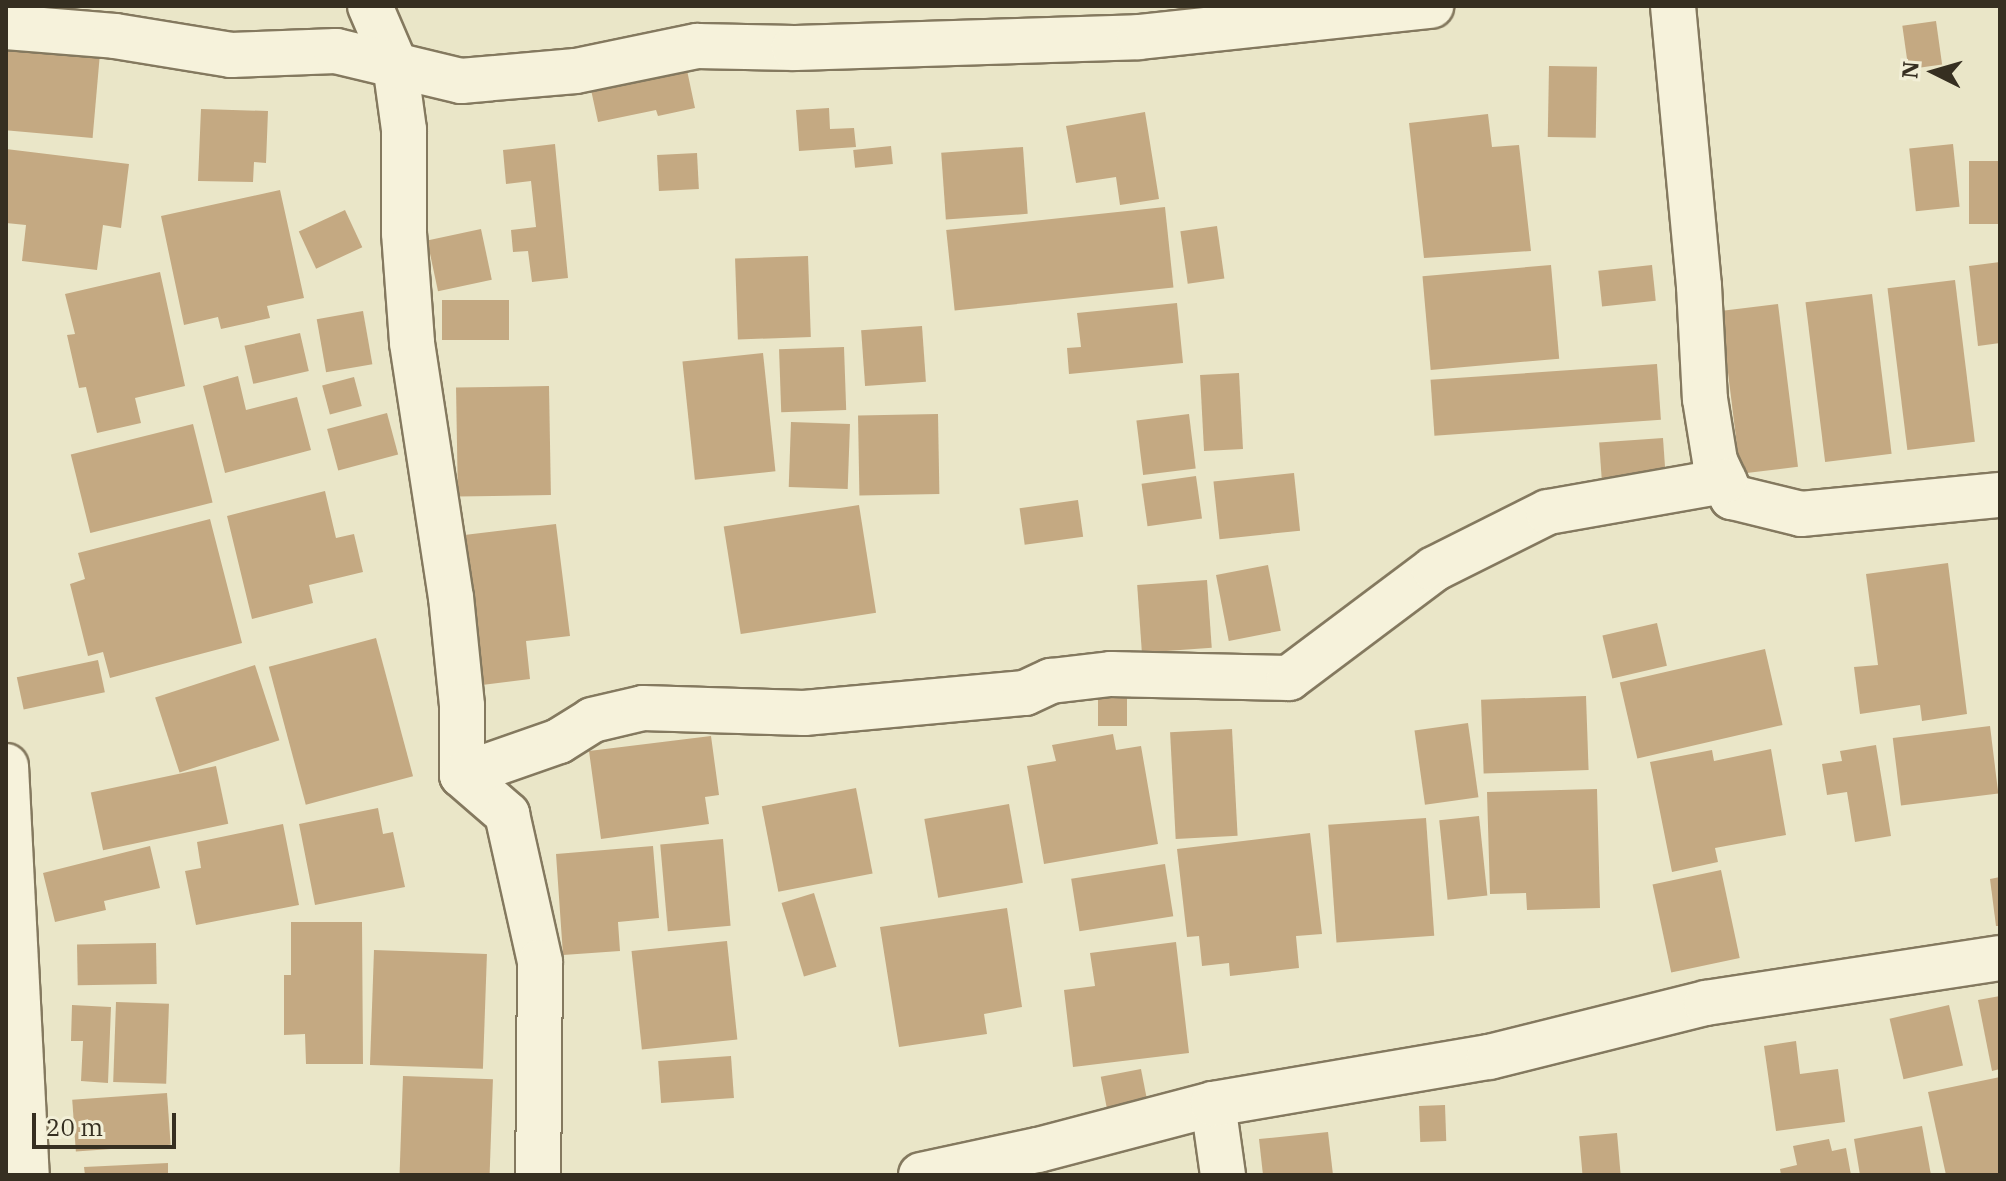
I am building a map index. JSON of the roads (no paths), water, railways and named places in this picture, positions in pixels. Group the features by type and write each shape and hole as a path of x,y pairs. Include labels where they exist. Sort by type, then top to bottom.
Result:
{"street":[{"path":"370,6 395,64 404,130 404,233 412,343 451,597 462,706 462,775 507,814 540,962 538,1175"},
{"path":"6,27 115,36 231,55 336,51 461,81 576,71 697,46 794,48 1139,37 1431,6"},
{"path":"1673,6 1699,286 1705,399 1715,461 1732,497 1801,514 2000,495"},
{"path":"462,775 559,741 592,720 643,708 804,713 1025,693 1051,681 1111,674 1289,678 1434,569 1548,512 1724,481"},
{"path":"6,766 27,1175"},
{"path":"921,1175 1038,1150 1213,1104 1489,1057 1706,1003 2000,958"},
{"path":"1213,1104 1223,1175"}]}
